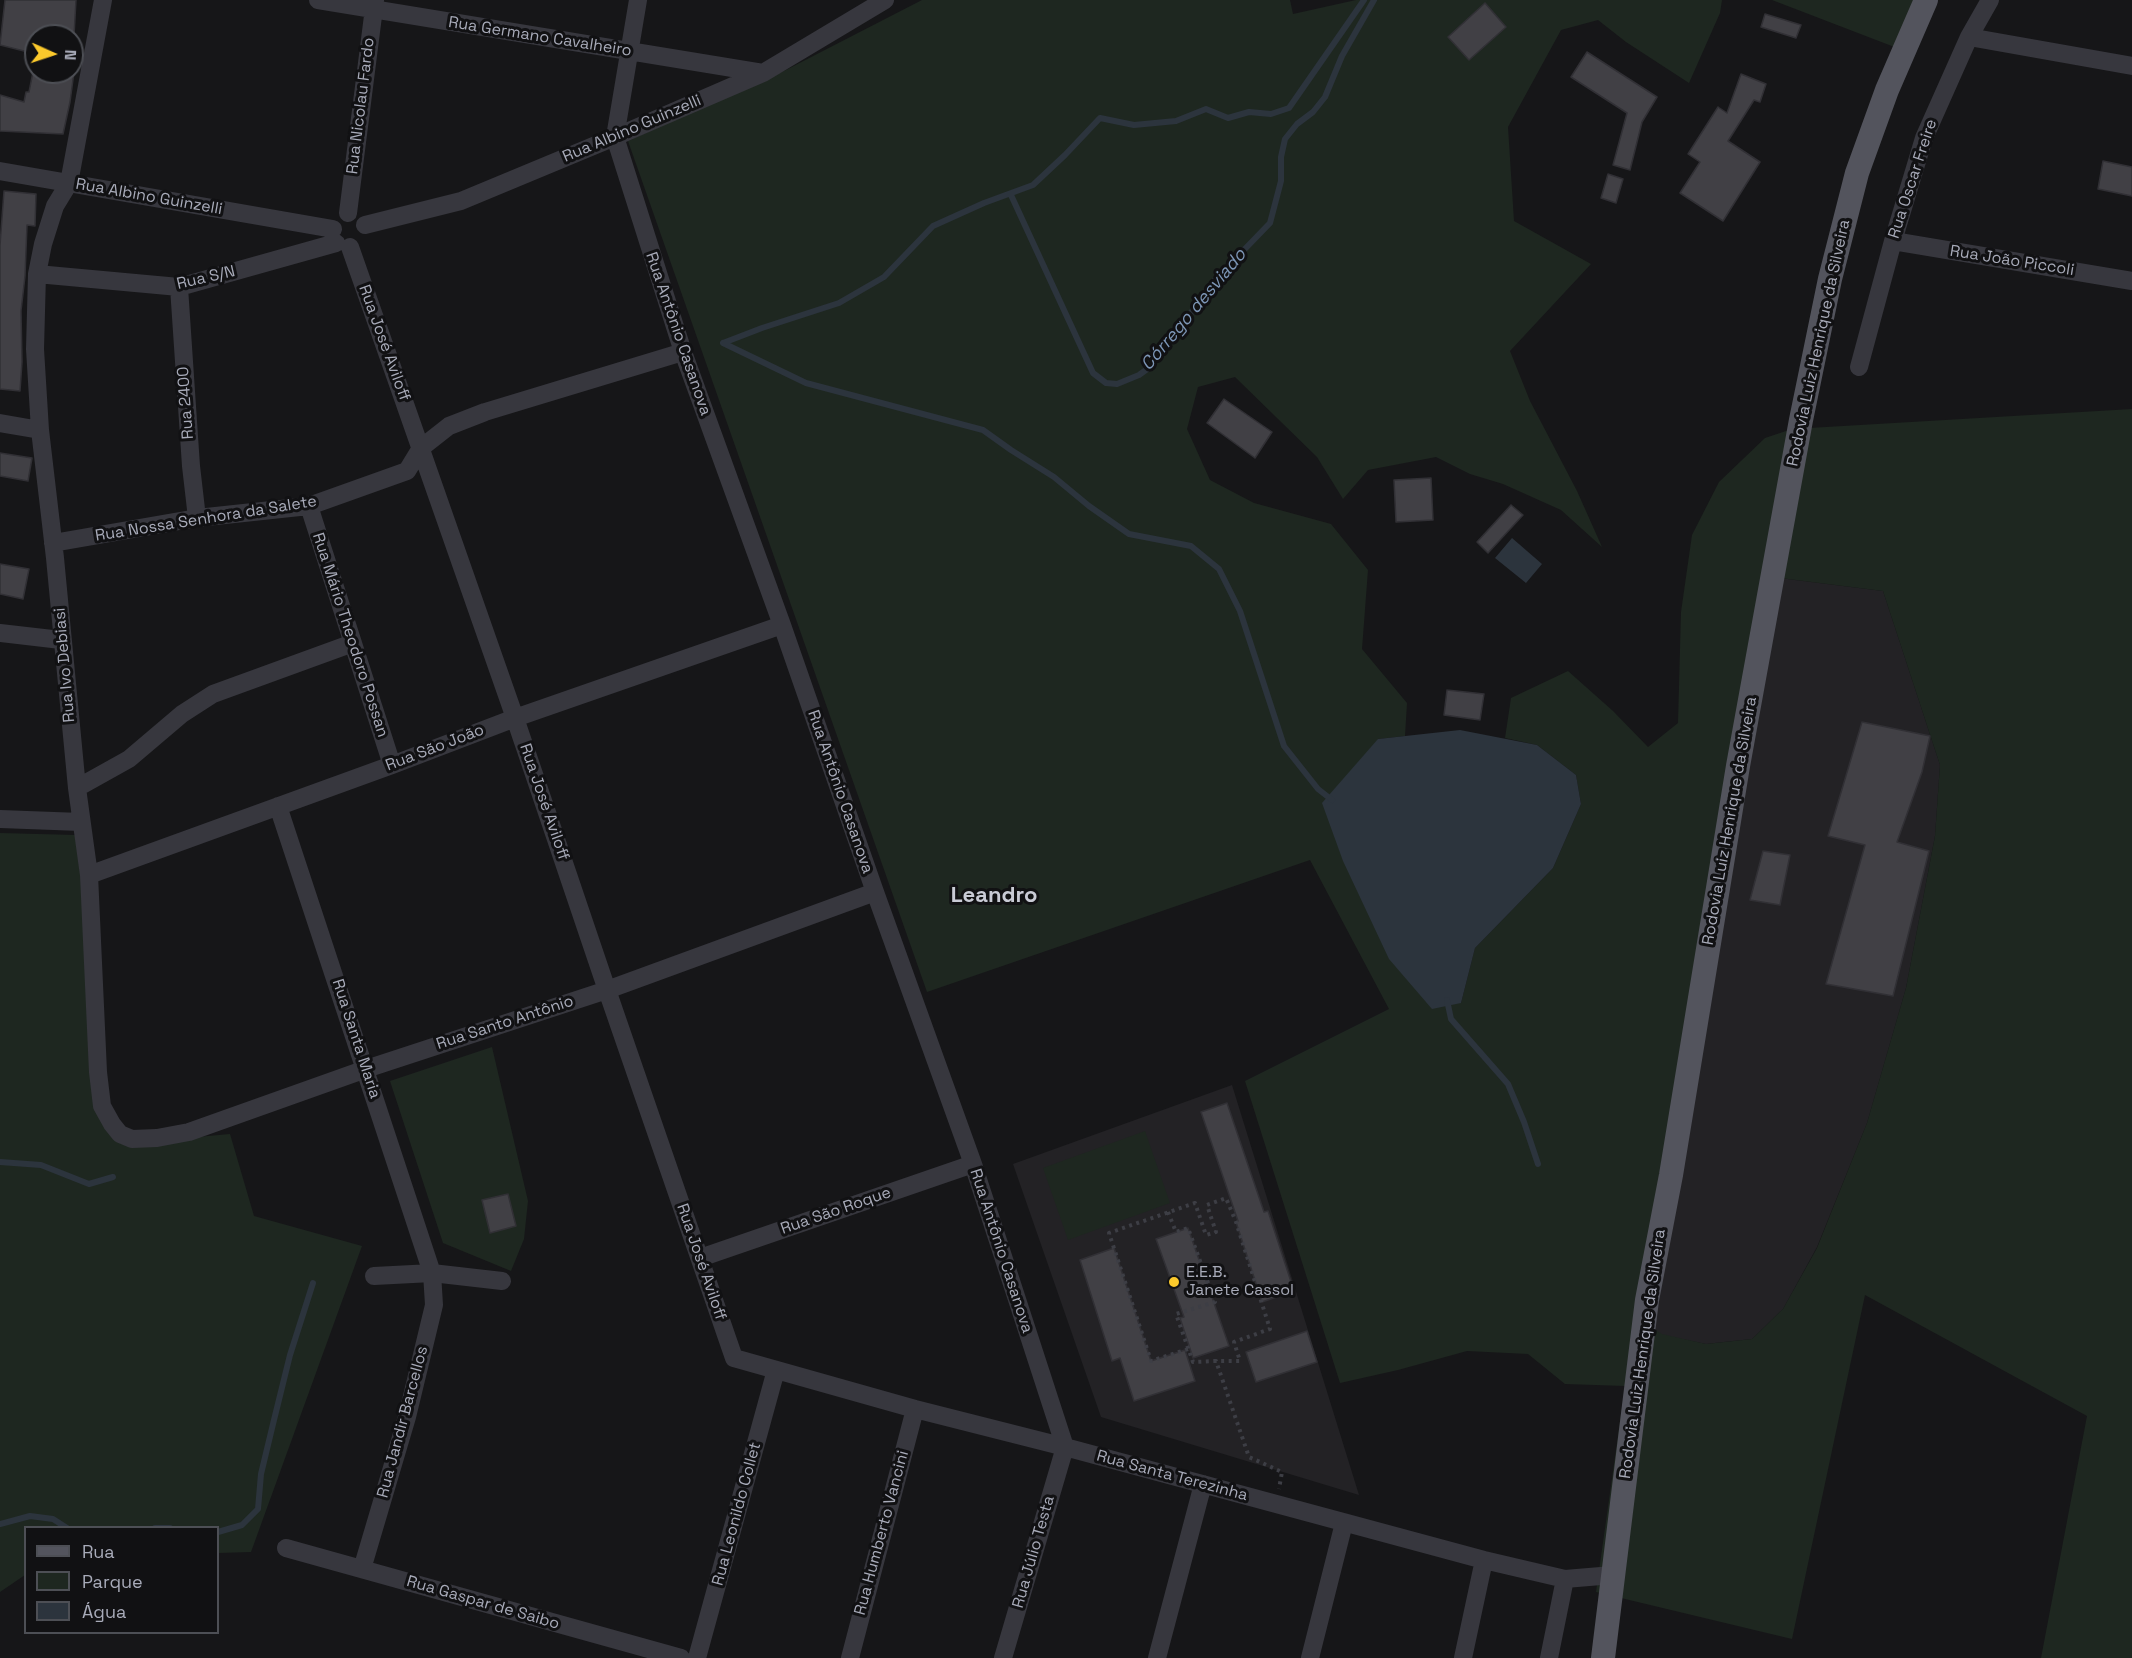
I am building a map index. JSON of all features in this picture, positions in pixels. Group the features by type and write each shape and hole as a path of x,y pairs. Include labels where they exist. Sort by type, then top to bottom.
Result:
{"main road":[{"name":"Rodovia Luiz Henrique da Silveira","path":"1603,1658 1647,1300 1671,1175 1742,743 1801,420 1830,279 1857,173 1891,81 1926,0"}],"street":[{"name":"Rua Ivo Debiasi","path":"103,0 69,183 55,206 43,244 37,274 35,349 40,430 77,788 89,875 98,1071 102,1106 120,1134 132,1139"},
{"name":"Rua Germano Cavalheiro","path":"318,0 374,5 629,52 763,73"},
{"path":"615,137 638,0"},
{"name":"Rua Oscar Freire","path":"1859,367 1924,138 1969,37 1990,0"},
{"name":"Rua Albino Guinzelli","path":"365,225 460,201 763,73 880,1"},
{"name":"Rua Nicolau Fardo","path":"348,213 374,5"},
{"path":"1969,37 2132,66"},
{"name":"Rua Antônio Casanova","path":"615,137 683,352 973,1164 1065,1447"},
{"name":"Rua Albino Guinzelli","path":"0,171 69,183 340,240"},
{"path":"354,213 361,216 365,225 361,237 340,240 338,218 354,213"},
{"name":"Rua S/N","path":"37,274 178,288 340,240"},
{"name":"Rua José Aviloff","path":"340,240 421,448 734,1358"},
{"name":"Rua João Piccoli","path":"1893,241 2132,281"},
{"name":"Rua 2400","path":"178,288 197,518"},
{"name":"Rua Nossa Senhora da Salete","path":"53,543 197,518 309,506 407,471 421,448 449,426 485,412 683,352"},
{"path":"0,423 40,430"},
{"name":"Rua Mário Theodoro Possan","path":"309,506 392,765"},
{"name":"Rua São João","path":"89,875 515,718 782,625"},
{"path":"0,633 62,640"},
{"path":"77,788 129,759 182,714 213,694 353,643"},
{"name":"Rua Santa Maria","path":"278,806 432,1273"},
{"path":"0,819 81,822"},
{"name":"Rua Santo Antônio","path":"132,1139 157,1138 189,1132 366,1069 607,990 875,892"},
{"name":"Rua São Roque","path":"700,1258 973,1164"},
{"path":"374,1276 432,1273 502,1281"},
{"name":"Rua Jandir Barcellos","path":"362,1569 407,1417 434,1305 432,1273"},
{"name":"Rua Santa Terezinha","path":"734,1358 1484,1560 1565,1579 1613,1575"},
{"name":"Rua Leonildo Collet","path":"698,1658 776,1370"},
{"name":"Rua Humberto Vancini","path":"849,1658 915,1408"},
{"name":"Rua Júlio Testa","path":"1003,1658 1065,1447"},
{"path":"1157,1658 1203,1484"},
{"path":"1310,1658 1344,1523"},
{"name":"Rua Gaspar de Saibo","path":"286,1548 681,1658"},
{"path":"1463,1658 1484,1560"},
{"path":"1549,1658 1565,1579"}],"path":[{"path":"1168,1212 1176,1232 1188,1228 1215,1302 1176,1314 1188,1349 1192,1362 1240,1361 1234,1342 1270,1329 1226,1198 1207,1205 1216,1232 1206,1235 1195,1203 1168,1212 1109,1233 1151,1361 1188,1349"},
{"path":"1216,1361 1249,1457 1282,1472 1276,1504"}],"shaded area":[{"path":"1764,576 1883,591 1940,765 1935,836 1906,988 1867,1123 1817,1247 1783,1309 1752,1339 1706,1344 1662,1335 1635,1317"},
{"name":"E.E.B. Janete Cassol","path":"1232,1085 1359,1495 1101,1417 1013,1164"}],"green space":[{"path":"922,0 1290,0 1293,14 1356,0 1722,0 1720,13 1689,83 1626,42 1598,20 1561,30 1508,127 1514,221 1591,264 1510,351 1530,401 1577,491 1602,547 1561,510 1503,484 1470,474 1436,457 1368,470 1343,499 1317,457 1235,377 1198,387 1187,429 1210,480 1254,503 1331,524 1368,570 1362,649 1407,703 1405,736 1378,739 1461,1003 1475,948 1553,868 1581,804 1576,775 1537,745 1505,738 1511,698 1568,671 1613,711 1648,747 1678,723 1681,612 1692,535 1719,482 1765,438 1792,429 2132,409 2132,1658 2041,1658 2087,1416 1865,1295 1792,1639 1596,1592 1625,1386 1565,1384 1528,1354 1467,1351 1340,1383 1245,1081 1389,1009 1310,860 927,992 628,141 786,70","holes":["1764,576 1883,591 1940,765 1935,836 1906,988 1867,1123 1817,1248 1783,1309 1752,1339 1706,1344 1662,1334 1635,1317"]},
{"path":"1772,0 1918,0 1897,48"},
{"path":"0,833 76,835 81,856 98,1105 121,1144 230,1134 254,1216 362,1246 251,1552 219,1553 219,1526 24,1526 24,1576 0,1592"},
{"path":"492,1047 528,1201 524,1239 511,1271 443,1243 390,1081"},
{"path":"1145,1131 1170,1203 1068,1240 1043,1168"}],"water":[{"path":"1512,538 1542,564 1526,583 1495,558"},
{"path":"1460,730 1537,745 1576,775 1581,804 1553,868 1475,948 1461,1003 1432,1009 1389,959 1343,861 1322,803 1378,739"}],"building":[{"path":"5,0 76,0 75,24 24,24 24,51 0,45"},
{"path":"1485,3 1506,27 1469,60 1448,37"},
{"path":"1765,14 1801,25 1796,38 1761,27"},
{"path":"1587,52 1657,97 1642,122 1630,170 1613,165 1627,113 1571,77"},
{"path":"1741,74 1766,84 1760,102 1754,100 1728,141 1760,162 1723,221 1680,193 1700,162 1688,154 1718,107 1727,113"},
{"path":"31,84 72,84 63,134 0,131 0,95 24,102 26,92 29,92"},
{"path":"2103,161 2132,167 2132,196 2098,189"},
{"path":"1608,174 1623,179 1616,203 1601,198"},
{"path":"4,191 36,194 35,226 27,225 21,311 20,391 0,389 0,245"},
{"path":"1224,399 1272,432 1255,458 1207,423"},
{"path":"0,453 32,458 28,481 0,476"},
{"path":"1431,478 1433,520 1396,522 1394,480"},
{"path":"1511,505 1523,515 1488,553 1477,542"},
{"path":"0,564 29,569 23,599 0,594"},
{"path":"1447,690 1484,694 1480,720 1444,715"},
{"path":"1862,722 1930,736 1922,772 1897,842 1929,851 1893,996 1826,984 1865,845 1828,836"},
{"path":"1763,851 1790,855 1780,905 1750,900"},
{"path":"1227,1103 1264,1212 1268,1211 1294,1291 1262,1302 1236,1222 1238,1221 1201,1112"},
{"path":"508,1194 516,1226 490,1233 482,1200"},
{"path":"1188,1228 1229,1346 1193,1358 1180,1318 1184,1317 1156,1239"},
{"path":"1114,1248 1151,1361 1185,1350 1195,1381 1134,1401 1120,1358 1112,1361 1080,1260"},
{"path":"1307,1331 1317,1362 1256,1382 1246,1352"}],"waterway":[{"path":"723,343 839,303 884,277 933,226 984,203 1033,185 1100,118 1134,125 1176,121 1206,109 1228,118 1249,112 1271,114 1289,108 1364,0"},
{"name":"Córrego desviado","path":"1011,195 1093,373 1106,383 1117,384 1139,375 1150,367 1213,282 1270,223 1281,181 1281,157 1285,139 1325,97 1342,56 1374,0"},
{"path":"723,343 806,383 983,430 1054,477 1089,506 1129,534 1191,546 1219,569 1240,611 1284,746 1318,789 1332,800"},
{"path":"1447,1000 1451,1019 1508,1084 1538,1164"},
{"path":"0,1162 41,1165 89,1184 113,1177"},
{"path":"219,1532 242,1525 258,1509 261,1474 273,1424 290,1355 313,1283"},
{"path":"0,1524 30,1516 53,1519 64,1526"}],"place":[{"name":"E.E.B. Janete Cassol","path":"1174,1282"}],"district":[{"name":"Leandro","path":"994,896"}]}
